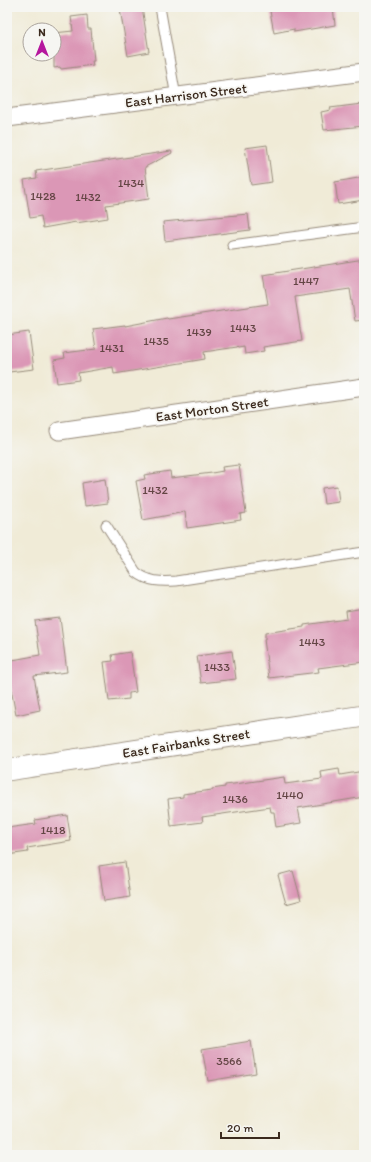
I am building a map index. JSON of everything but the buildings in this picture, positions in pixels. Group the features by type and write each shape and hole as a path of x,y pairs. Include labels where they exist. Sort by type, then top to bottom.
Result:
{"street":[{"name":"East Harrison Street","path":"7,118 364,72"},
{"name":"East Morton Street","path":"59,431 364,387"},
{"name":"East Fairbanks Street","path":"7,770 364,716"}],"lane":[{"path":"160,7 176,97"},
{"path":"232,245 364,227"},
{"path":"106,525 136,572 141,576 154,581 176,581 364,552"}]}
